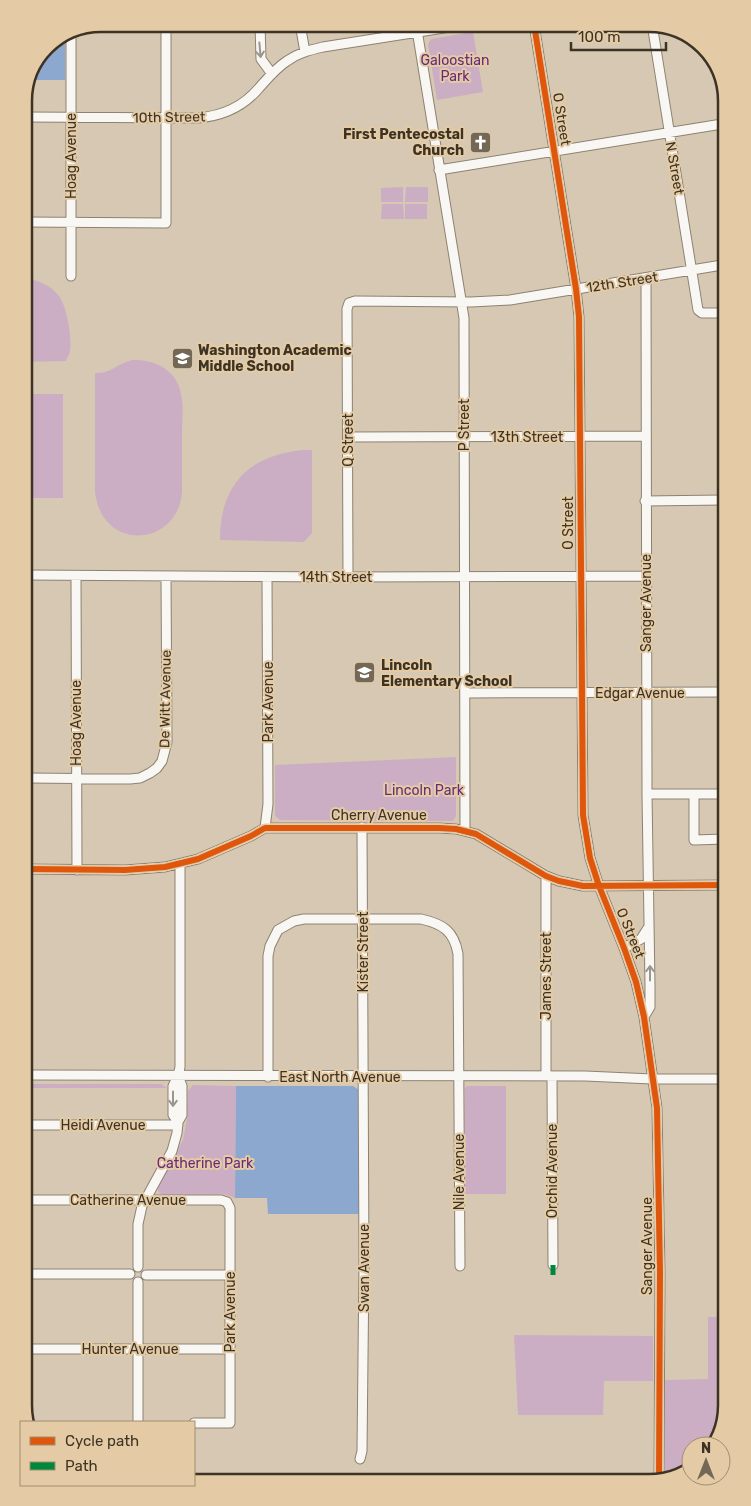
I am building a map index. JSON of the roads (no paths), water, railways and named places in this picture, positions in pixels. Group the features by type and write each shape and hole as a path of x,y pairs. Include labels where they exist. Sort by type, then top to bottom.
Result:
{"street":[{"path":"33,222 166,223 166,33"},
{"path":"260,33 261,59 272,74"},
{"path":"301,33 304,52"},
{"name":"10th Street","path":"33,117 206,117 226,112 252,96 286,61 304,52 393,33"},
{"name":"P Street","path":"417,33 464,318 465,831"},
{"name":"O Street","path":"535,33 580,317 583,815 589,851 599,886 632,968 644,1017"},
{"name":"N Street","path":"653,33 699,312 718,313"},
{"name":"Hoag Avenue","path":"71,40 71,276"},
{"path":"440,170 718,125"},
{"name":"12th Street","path":"349,303 356,301 461,302 510,300 718,266"},
{"name":"Sanger Avenue","path":"646,278 646,693 650,1007 644,1017 657,1108 660,1198 659,1473"},
{"name":"Q Street","path":"348,577 349,303"},
{"name":"13th Street","path":"348,437 645,436"},
{"path":"645,501 718,500"},
{"name":"14th Street","path":"33,575 267,577 646,576"},
{"name":"Hoag Avenue","path":"76,576 77,870"},
{"name":"De Witt Avenue","path":"32,778 140,778 150,774 162,761 167,742 166,576"},
{"name":"Park Avenue","path":"265,828 268,804 267,577"},
{"name":"Edgar Avenue","path":"465,693 718,692"},
{"path":"647,794 718,794"},
{"path":"694,794 694,840 718,839"},
{"name":"Kister Street","path":"362,827 364,1076"},
{"name":"Cherry Avenue","path":"32,869 149,869 180,864 251,836 265,828 439,828 465,831 485,839 546,876 571,884 599,886 718,885"},
{"path":"138,1266 138,1224 142,1206 172,1150 178,1123 173,1115 173,1086 180,1067 180,864"},
{"name":"James Street","path":"546,876 549,1076"},
{"name":"Nile Avenue","path":"268,1077 268,956 274,936 278,930 294,921 304,919 421,919 435,922 444,927 456,943 458,954 460,1266"},
{"path":"624,948 641,939 648,928"},
{"name":"East North Avenue","path":"32,1075 268,1077 549,1076 718,1079"},
{"name":"Swan Avenue","path":"360,1459 362,1451 364,1076"},
{"name":"Orchid Avenue","path":"549,1076 553,1265"},
{"name":"Heidi Avenue","path":"32,1125 178,1123"},
{"name":"Catherine Avenue","path":"32,1200 221,1200 227,1202"},
{"name":"Park Avenue","path":"195,1423 230,1423 230,1208 227,1202"},
{"path":"130,1274 133,1268 138,1266"},
{"path":"130,1274 133,1280 138,1282 144,1280 146,1274 143,1268 138,1266"},
{"path":"32,1274 130,1274"},
{"path":"146,1274 230,1274"},
{"path":"138,1282 138,1421"},
{"name":"Hunter Avenue","path":"32,1349 230,1349"}],"water":[{"path":"65,43 65,80 36,80 47,59"},
{"path":"236,1086 353,1086 359,1090 359,1214 268,1214 267,1198 235,1198"}],"place":[{"name":"First Pentecostal Church","path":"480,142"},
{"name":"Washington Academic Middle School","path":"182,358"},
{"name":"Lincoln Elementary School","path":"365,673"}],"park label":[{"name":"Galoostian Park","path":"455,68"},
{"name":"Lincoln Park","path":"424,790"},
{"name":"Catherine Park","path":"205,1163"}]}
